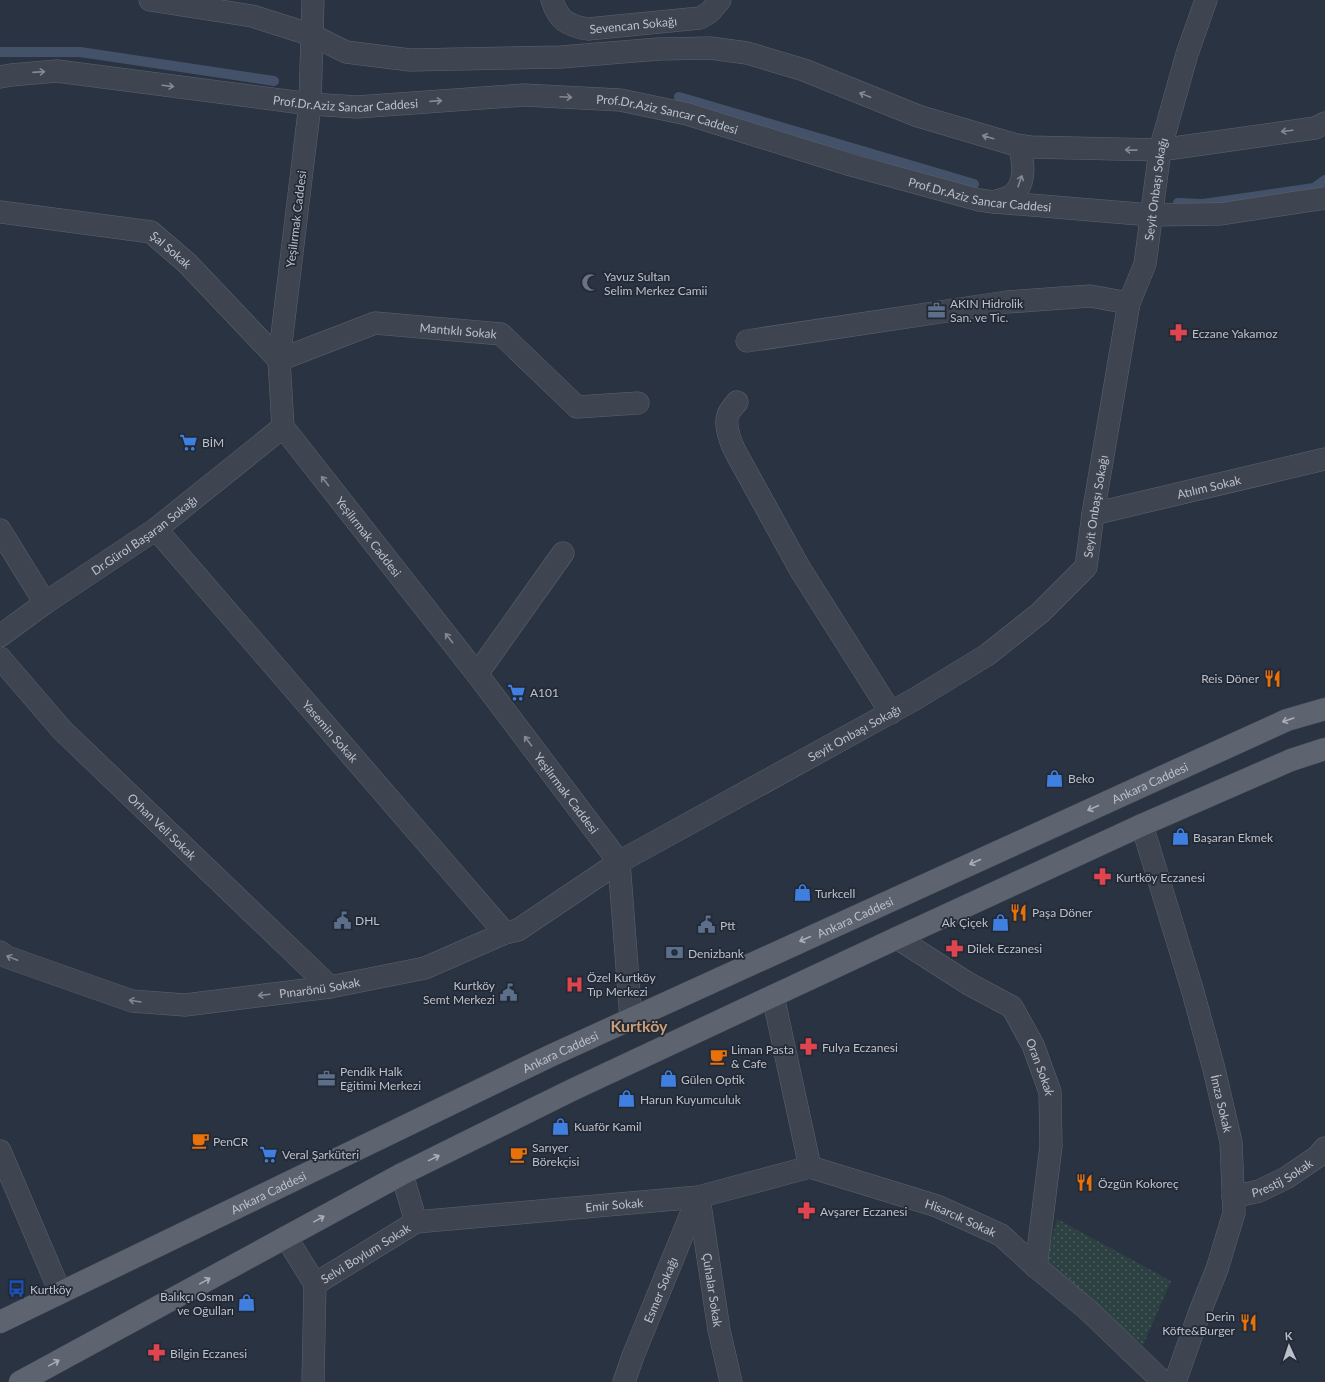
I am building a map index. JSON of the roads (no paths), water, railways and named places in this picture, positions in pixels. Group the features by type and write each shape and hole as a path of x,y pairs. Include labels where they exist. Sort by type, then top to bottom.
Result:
{"main road":[{"name":"Ankara Caddesi","path":"0,1322 550,1056 1287,720 1325,708"},
{"path":"20,1382 402,1174 572,1090 1142,825 1291,760 1325,749"}],"street":[{"path":"150,0 252,16 312,35 346,52 410,60 561,57 659,49 710,48 747,53 804,70 918,116 1019,146 1160,150 1315,128 1325,123"},
{"name":"Yeşilırmak Caddesi","path":"313,0 310,104 279,360 283,427 477,674 619,862"},
{"name":"Sevencan Sokağı","path":"552,0 556,11 567,23 577,27 588,28 700,18 710,12 720,0"},
{"name":"Seyit Onbaşı Sokağı","path":"619,862 916,699 987,655 1040,613 1086,567 1093,514 1129,303 1144,264 1160,150 1187,54 1206,0"},
{"name":"Prof.Dr.Aziz Sancar Caddesi","path":"0,77 57,71 310,104 357,107 524,95 620,100 687,114 851,165 979,200 994,202 1151,215 1221,214 1325,198"},
{"path":"994,202 1008,198 1014,193 1021,183 1023,158 1019,146"},
{"name":"Şal Sokak","path":"0,212 151,232 187,264 279,360"},
{"path":"747,341 1007,302 1090,296 1129,303"},
{"name":"Mantıklı Sokak","path":"279,360 375,323 501,334 577,407 638,403"},
{"path":"737,402 727,416 728,430 736,453 800,569 891,713"},
{"name":"Dr.Gürol Başaran Sokağı","path":"0,636 156,528 283,427"},
{"name":"Atılım Sokak","path":"1093,514 1325,459"},
{"name":"Yasemin Sokak","path":"156,528 504,933"},
{"path":"0,530 45,604"},
{"path":"477,674 563,553"},
{"name":"Orhan Veli Sokak","path":"0,658 62,730 330,988"},
{"name":"İmza Sokak","path":"1142,825 1193,992 1214,1068 1231,1142 1234,1213 1217,1269 1175,1382"},
{"path":"619,862 631,1019"},
{"name":"Pınarönü Sokak","path":"0,952 7,956 132,1001 185,1005 330,988 425,968 504,933 518,930 619,862"},
{"name":"Oran Sokak","path":"897,938 969,984 1012,1007 1034,1045 1050,1092 1051,1146 1036,1267"},
{"path":"773,996 810,1167"},
{"name":"Prestij Sokak","path":"1234,1197 1259,1191 1286,1178 1317,1157 1325,1148"},
{"path":"0,1151 60,1292"},
{"name":"Hisarcık Sokak","path":"810,1167 937,1206 1001,1235 1036,1267 1088,1310 1163,1382"},
{"name":"Emir Sokak","path":"416,1222 698,1197 810,1167"},
{"name":"Selvi Boylum Sokak","path":"313,1382 315,1284 416,1222 402,1174"},
{"name":"Esmer Sokağı","path":"624,1382 633,1356 698,1197"},
{"name":"Çuhalar Sokak","path":"698,1197 719,1330 731,1382"},
{"path":"286,1237 315,1284"}],"waterway":[{"path":"0,52 80,52 274,81"},
{"path":"679,97 974,184"},
{"path":"1178,203 1203,204 1314,188 1325,180"}],"place":[{"name":"Yavuz Sultan Selim Merkez Camii","path":"591,283"},
{"name":"AKIN Hidrolik San. ve Tic.","path":"937,310"},
{"name":"Eczane Yakamoz","path":"1179,333"},
{"name":"BİM","path":"189,442"},
{"name":"Reis Döner","path":"1272,678"},
{"name":"A101","path":"517,692"},
{"name":"Beko","path":"1055,778"},
{"name":"Başaran Ekmek","path":"1180,837"},
{"name":"Kurtköy Eczanesi","path":"1103,877"},
{"name":"Turkcell","path":"802,893"},
{"name":"Paşa Döner","path":"1019,912"},
{"name":"DHL","path":"342,920"},
{"name":"Ak Çiçek","path":"1001,922"},
{"name":"Ptt","path":"707,925"},
{"name":"Dilek Eczanesi","path":"954,948"},
{"name":"Denizbank","path":"675,953"},
{"name":"Özel Kurtköy Tıp Merkezi","path":"574,984"},
{"name":"Kurtköy Semt Merkezi","path":"508,992"},
{"name":"Fulya Eczanesi","path":"809,1047"},
{"name":"Liman Pasta & Cafe","path":"718,1056"},
{"name":"Pendik Halk Eğitimi Merkezi","path":"327,1078"},
{"name":"Gülen Optik","path":"668,1079"},
{"name":"Harun Kuyumculuk","path":"627,1099"},
{"name":"Kuaför Kamil","path":"561,1126"},
{"name":"PenCR","path":"200,1141"},
{"name":"Veral Şarküteri","path":"269,1154"},
{"name":"Sarıyer Börekçisi","path":"519,1154"},
{"name":"Özgün Kokoreç","path":"1085,1183"},
{"name":"Avşarer Eczanesi","path":"807,1211"},
{"name":"Kurtköy","path":"17,1289"},
{"name":"Balıkçı Osman ve Oğulları","path":"247,1303"},
{"name":"Derin Köfte&Burger","path":"1248,1323"},
{"name":"Bilgin Eczanesi","path":"157,1353"}],"district":[{"name":"Kurtköy","path":"639,1025"}]}
